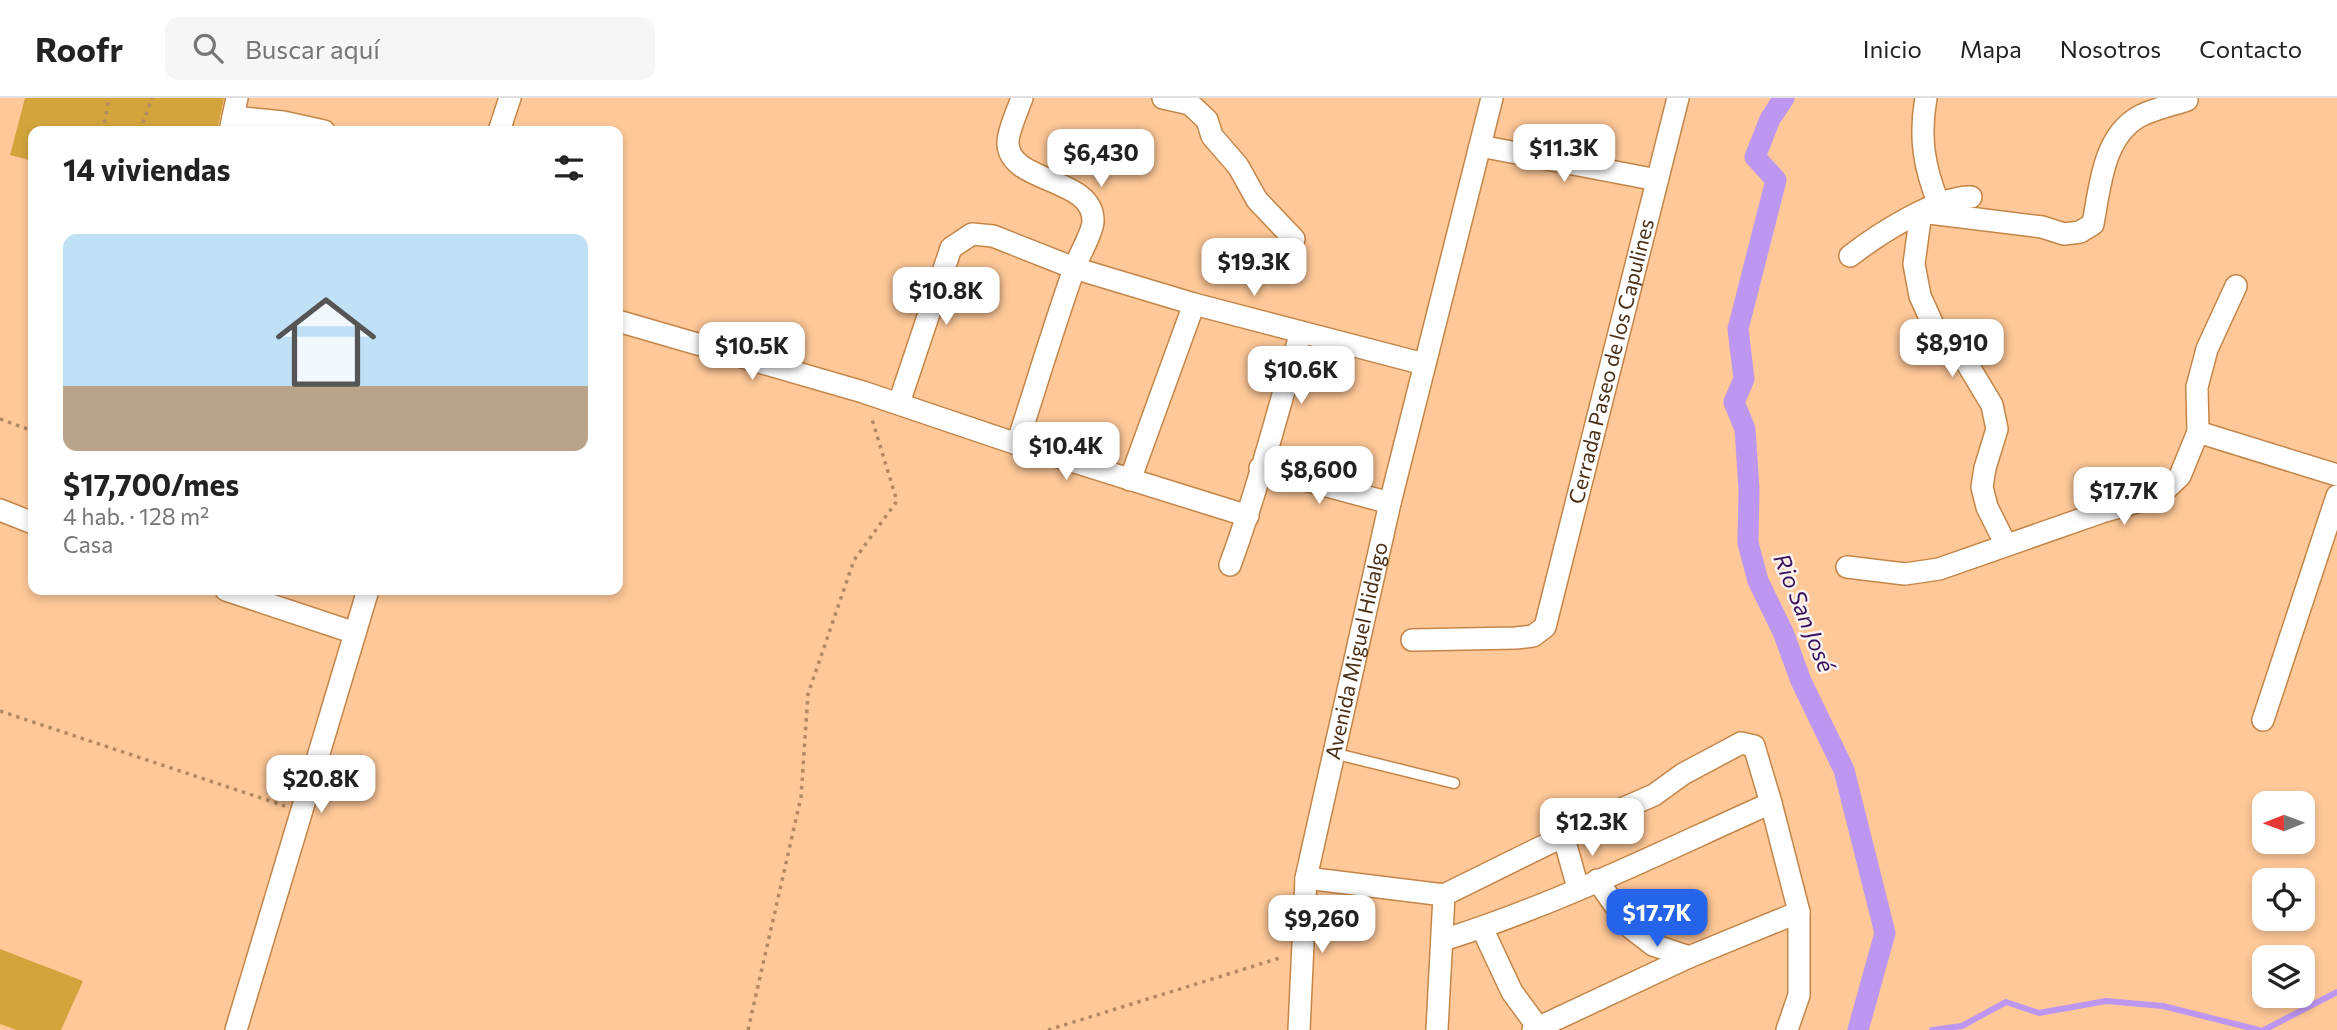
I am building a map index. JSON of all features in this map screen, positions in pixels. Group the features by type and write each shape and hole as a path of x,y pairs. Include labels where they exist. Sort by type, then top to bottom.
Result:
{"street":[{"path":"501,126 510,98"},
{"path":"1017,444 1074,268 1093,223 1089,208 1080,195 1022,167 1013,158 1008,144 1022,98"},
{"path":"1163,98 1189,104 1207,120 1212,136 1238,166 1257,200 1294,239"},
{"name":"Avenida Miguel Hidalgo","path":"1299,1030 1306,878 1390,503 1492,98"},
{"name":"Cerrada Paseo de los Capulines","path":"1412,639 1516,638 1533,636 1545,627 1678,98"},
{"path":"1926,98 1921,125 1930,208 1914,264 1920,296 1936,329 1965,360 1992,405 1997,429 1982,487 1987,507 2006,545"},
{"path":"1930,208 2042,227 2064,234 2080,232 2092,223 2102,174 2113,140 2139,117 2187,100"},
{"path":"234,115 302,126"},
{"path":"1479,146 1657,180"},
{"path":"1850,256 1873,238 1930,208 1956,197 1971,197"},
{"path":"899,404 951,248 972,234 993,236 1074,268 1194,304 1424,364"},
{"path":"1847,567 1905,574 1939,569 2102,512 2159,496 2180,476 2198,432 2197,387 2207,349 2236,286"},
{"path":"1130,480 1194,304"},
{"path":"623,322 863,392 1017,444 1248,516"},
{"path":"1230,565 1248,516 1301,332"},
{"path":"2198,432 2337,474"},
{"path":"1260,468 1390,503"},
{"path":"2263,720 2337,496"},
{"path":"0,510 28,521"},
{"path":"241,595 355,633"},
{"path":"236,1030 366,595"},
{"path":"1306,878 1444,895 1594,821 1654,795 1683,774 1741,743 1754,746 1772,803 1799,912 1798,995 1787,1030"},
{"path":"1443,940 1482,928 1772,803"},
{"path":"1564,838 1587,884 1631,928 1653,945 1689,957"},
{"path":"1437,1030 1444,895"},
{"path":"1482,928 1513,992 1537,1029 1689,957 1799,912"}],"lane":[{"path":"1333,753 1454,783"}],"path":[{"path":"104,126 108,98"},
{"path":"142,126 152,98"},
{"path":"747,1030 801,797 808,694 854,560 897,501 863,392"},
{"path":"0,419 28,429"},
{"path":"0,711 300,811"},
{"path":"1048,1030 1301,952"}],"building":[{"path":"25,98 224,98 218,126 28,126 28,160 10,155"},
{"path":"0,949 83,981 61,1030 16,1030 0,1024"}],"waterway":[{"name":"Rio San José","path":"1784,98 1770,119 1755,157 1776,180 1738,329 1744,379 1734,402 1745,429 1749,489 1748,543 1758,581 1783,632 1801,681 1844,770 1885,933 1858,1030"},
{"path":"2264,1030 2337,992"},
{"path":"1932,1030 1962,1026 2006,1002 2039,1013 2106,1001 2163,1006 2259,1030"}]}
